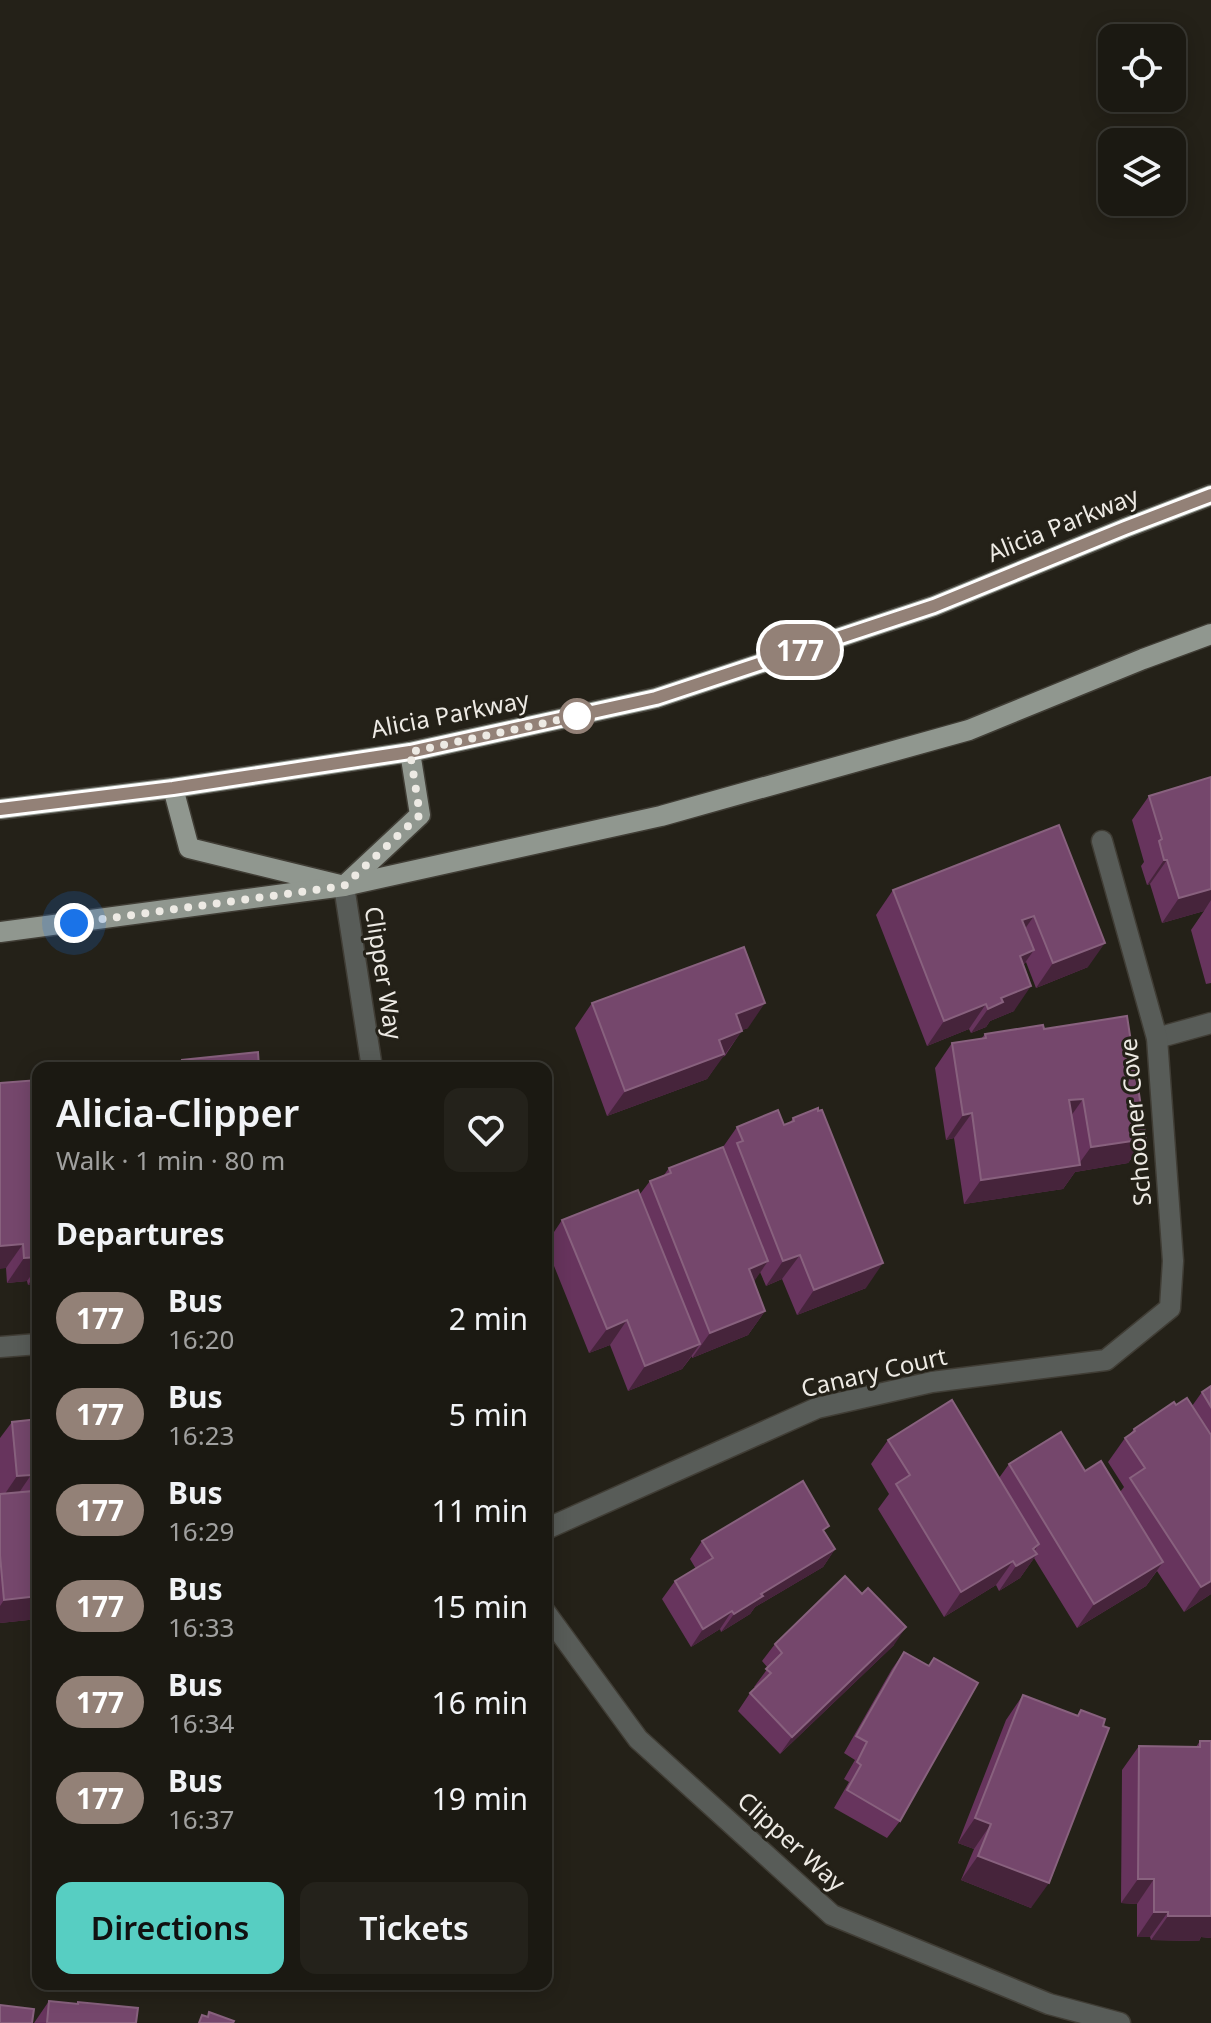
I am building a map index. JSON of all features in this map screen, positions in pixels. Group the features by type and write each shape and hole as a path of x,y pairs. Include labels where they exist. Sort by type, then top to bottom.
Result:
{"main road":[{"name":"Alicia Parkway","path":"0,809 173,788 410,752 656,698 934,606 1211,495"},
{"path":"0,932 344,886 661,816 969,730 1211,634"},
{"path":"344,886 420,815 410,752"},
{"path":"173,788 189,848 344,886"}],"street":[{"name":"Schooner Cove","path":"1102,841 1157,1038 1173,1261"},
{"name":"Clipper Way","path":"344,886 371,1062"},
{"path":"1157,1038 1211,1023"},
{"name":"Canary Court","path":"552,1526 817,1408 932,1382 1106,1360 1170,1308 1173,1261"},
{"path":"0,1347 32,1344"},
{"name":"Clipper Way","path":"552,1621 638,1739 832,1915 1049,2004 1120,2023"}],"building":[{"path":"1211,777 1211,889 1179,898 1167,860 1164,860 1159,841 1162,839 1149,796"},
{"path":"1059,825 1105,943 1053,963 1034,916 1022,920 1034,950 1020,956 1031,986 1001,998 1003,1002 988,1009 986,1004 944,1021 893,890"},
{"path":"744,947 765,1003 736,1014 742,1031 719,1040 724,1054 625,1091 592,1003"},
{"path":"1127,1016 1146,1139 1091,1147 1083,1099 1069,1100 1080,1165 981,1180 972,1113 963,1115 952,1043 986,1038 985,1034 1043,1025 1044,1029"},
{"path":"258,1052 259,1062 182,1062"},
{"path":"32,1080 32,1257 24,1258 23,1244 0,1246 0,1083"},
{"path":"818,1108 818,1111 822,1110 883,1263 814,1290 800,1255 783,1261 737,1143 743,1141 737,1127 778,1110 784,1125"},
{"path":"723,1147 768,1261 749,1269 765,1311 710,1333 650,1181 671,1173 669,1168"},
{"path":"638,1190 700,1344 645,1366 627,1320 607,1329 562,1220"},
{"path":"1211,1386 1211,1407 1202,1392"},
{"path":"1187,1398 1211,1435 1211,1581 1201,1587 1130,1478 1145,1468 1125,1438 1174,1402 1176,1405"},
{"path":"952,1400 1039,1544 1033,1549 1037,1554 1016,1566 1013,1561 961,1592 896,1484 910,1475 888,1440"},
{"path":"32,1420 32,1483 31,1475 17,1476 12,1422"},
{"path":"1061,1432 1085,1471 1101,1461 1163,1562 1094,1604 1009,1464"},
{"path":"803,1481 829,1526 823,1530 835,1549 734,1614 732,1611 703,1629 675,1581 713,1558 702,1541"},
{"path":"32,1491 32,1597 4,1600 0,1494"},
{"path":"845,1576 862,1594 868,1588 906,1627 792,1737 750,1693 771,1673 766,1669 782,1653 775,1644"},
{"path":"904,1652 929,1666 934,1658 978,1683 900,1821 847,1790 861,1765 857,1762 867,1742 856,1736"},
{"path":"1023,1695 1078,1716 1081,1710 1105,1719 1103,1726 1109,1728 1049,1883 978,1856 991,1824 975,1818"},
{"path":"1200,1741 1211,1741 1211,1916 1168,1916 1168,1912 1154,1912 1154,1879 1138,1879 1139,1746 1200,1747"},
{"path":"49,2001 138,2008 136,2023 47,2023"},
{"path":"0,2005 34,2009 32,2023 0,2023"},
{"path":"209,2012 234,2021 199,2023 202,2015 208,2017"}],"bus line":[{"name":"177","path":"0,809 173,788 410,752 656,698 934,606 1211,495"}],"route":[{"path":"74,923 344,886 420,815 410,752 577,716"}]}
